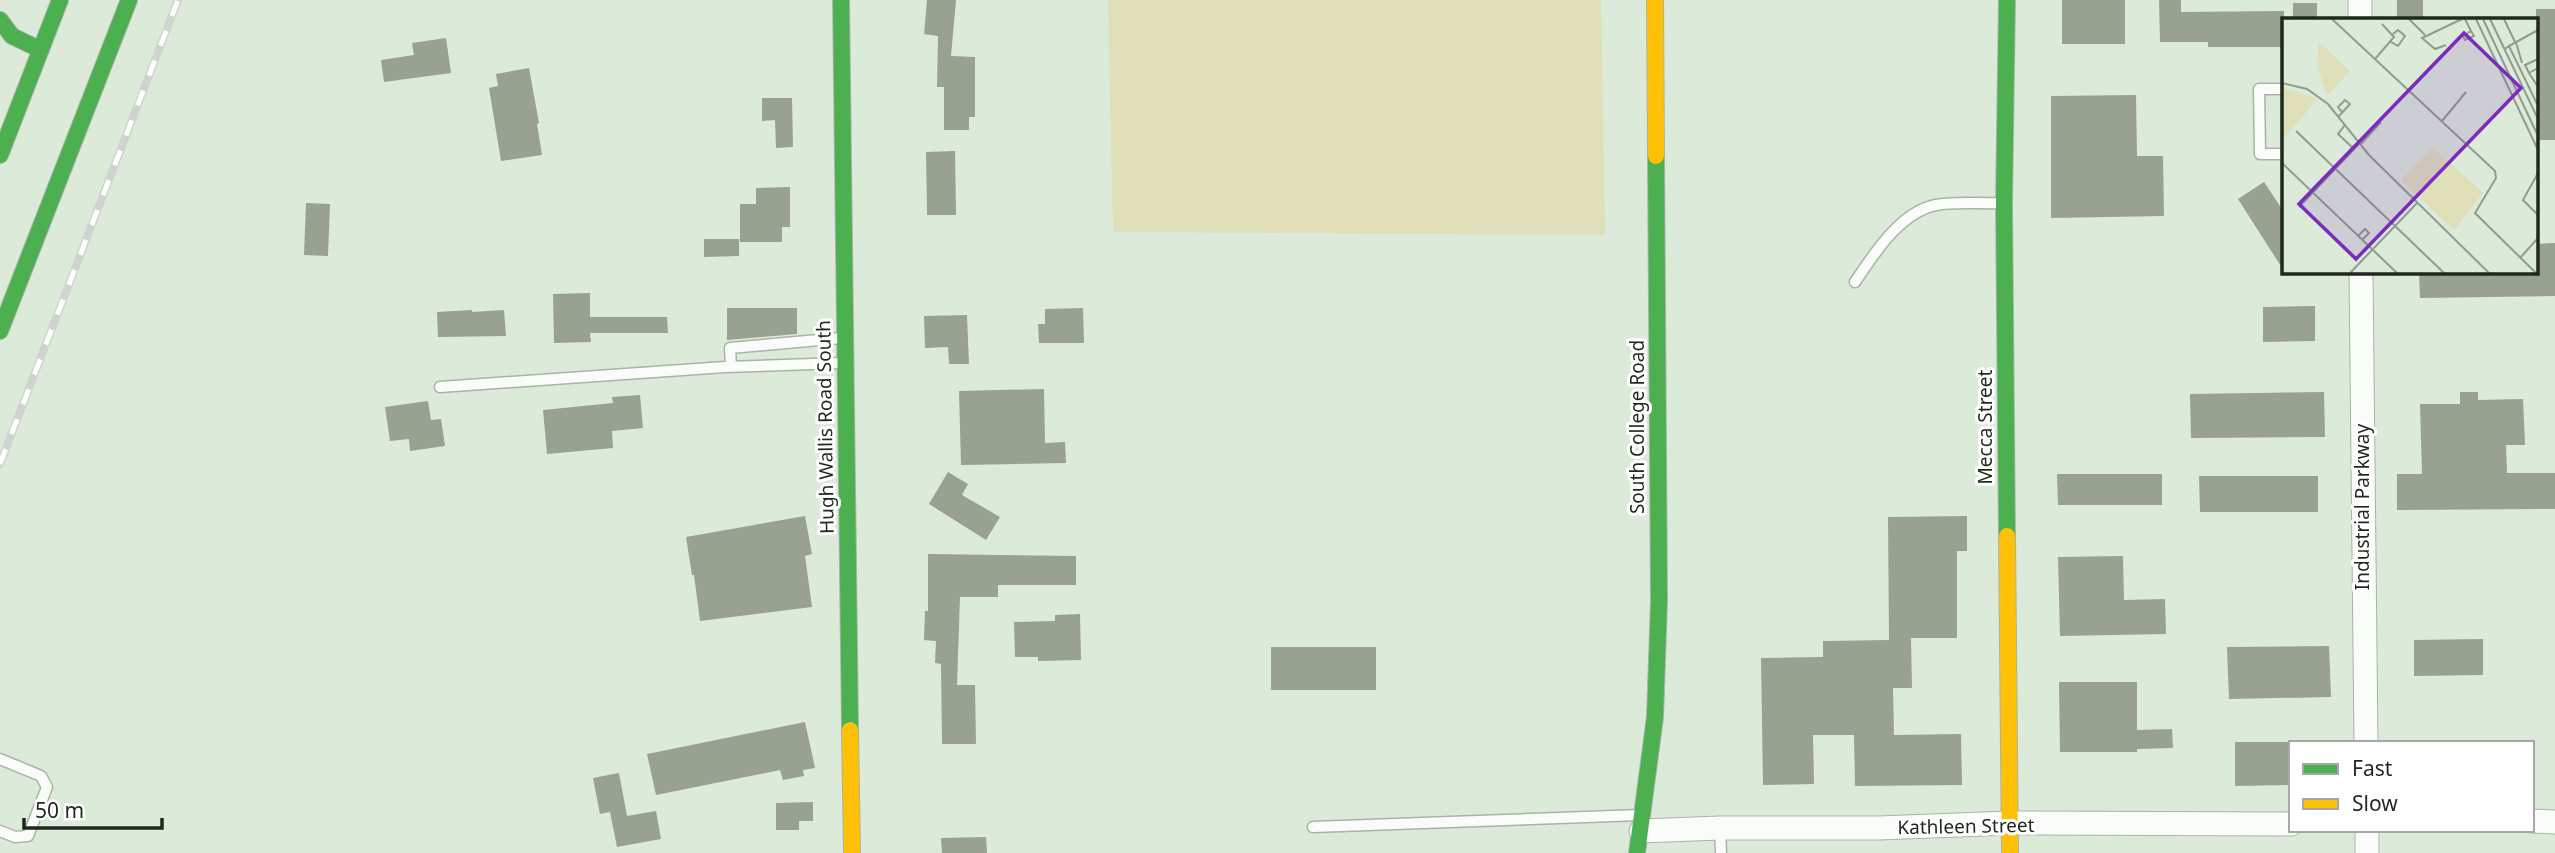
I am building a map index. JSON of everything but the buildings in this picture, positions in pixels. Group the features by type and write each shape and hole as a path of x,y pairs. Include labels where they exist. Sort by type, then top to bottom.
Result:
{"main road":[{"path":"0,155 60,0"},
{"path":"0,331 129,0"},
{"name":"Hugh Wallis Road South","path":"841,0 852,853"},
{"name":"South College Road","path":"1640,833 1655,717 1659,601 1655,0"},
{"name":"Mecca Street","path":"2007,0 2004,203 2010,853"},
{"path":"0,20 7,33 15,39 41,50"}],"street":[{"path":"2360,0 2360,18"},
{"name":"Industrial Parkway","path":"2361,273 2366,741"},
{"path":"2534,821 2555,822"},
{"name":"Kathleen Street","path":"1640,833 1720,828 1879,828 2009,823 2289,824"},
{"path":"2367,832 2367,853"}],"lane":[{"path":"2282,89 2259,89 2260,154 2282,154"},
{"path":"1855,282 1892,233 1915,213 1935,205 2004,203"},
{"path":"731,367 730,348 845,338"},
{"path":"440,387 731,367 846,363"},
{"path":"0,759 41,776 47,787 27,836 15,837 0,831"},
{"path":"1313,827 1640,833"},
{"path":"1720,828 1721,853"}],"green space":[{"path":"1108,0 1601,0 1605,235 1113,232"}],"railway":[{"path":"0,464 178,0"}],"traffic: fast":[{"path":"0,155 60,0"},
{"path":"0,331 129,0"},
{"path":"841,0 850,730"},
{"path":"2007,0 2004,203 2007,536"},
{"path":"0,20 12,36 41,50"},
{"path":"1637,853 1655,717 1659,601 1656,156"}],"traffic: slow":[{"path":"1655,0 1656,156"},
{"path":"2007,536 2010,853"},
{"path":"850,730 852,853"}]}
